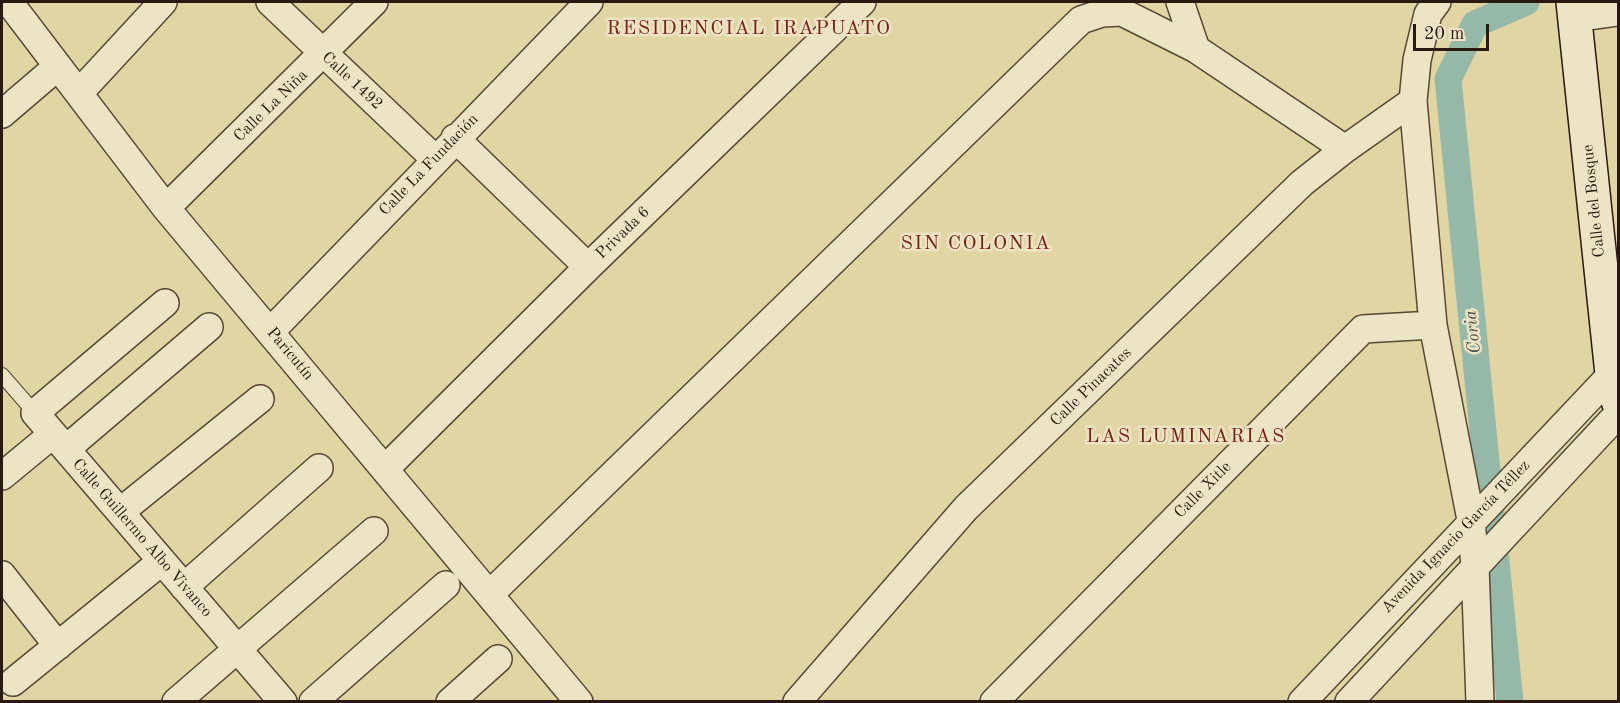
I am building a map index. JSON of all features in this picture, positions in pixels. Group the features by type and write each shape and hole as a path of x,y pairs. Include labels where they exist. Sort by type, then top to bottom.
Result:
{"street":[{"name":"Paricutín","path":"9,2 166,208 386,468 579,702"},
{"path":"78,93 163,2"},
{"name":"Calle 1492","path":"270,2 435,159"},
{"name":"Calle La Niña","path":"166,208 374,2"},
{"name":"Calle La Fundación","path":"271,331 455,138 589,2"},
{"name":"Privada 6","path":"386,468 588,267 862,2"},
{"path":"1180,2 1196,49"},
{"path":"490,594 1081,20 1108,7 1122,12 1196,49 1345,149"},
{"path":"1433,8 1417,60 1413,101 1433,325 1479,511 1484,557 1480,702"},
{"path":"1574,10 1618,12"},
{"name":"Calle del Bosque","path":"1574,10 1613,327 1615,387"},
{"path":"2,114 57,67"},
{"name":"Calle Pinacates","path":"797,702 966,508 1302,183 1413,101"},
{"path":"455,138 588,267"},
{"path":"35,413 165,303"},
{"name":"Calle Xitle","path":"993,702 1363,329 1433,325"},
{"path":"2,476 59,441 209,327"},
{"name":"Avenida Ignacio García Téllez","path":"1302,702 1479,511 1559,430 1615,387"},
{"path":"120,512 260,399"},
{"name":"Calle Guillermo Albo Vivanco","path":"35,413 283,702"},
{"name":"Avenida Ignacio García Téllez","path":"1349,702 1618,414"},
{"path":"184,587 319,468"},
{"path":"176,702 374,531"},
{"path":"13,682 162,561"},
{"path":"2,575 58,646"},
{"path":"313,702 446,585"},
{"path":"450,702 498,660"}],"lane":[{"name":"Calle Guillermo Albo Vivanco","path":"2,375 35,413"}],"waterway":[{"name":"Coria","path":"1510,702 1448,79 1475,24 1526,2"}],"district":[{"name":"RESIDENCIAL IRAPUATO","path":"749,29"},
{"name":"SIN COLONIA","path":"976,244"},
{"name":"LAS LUMINARIAS","path":"1186,437"}]}
